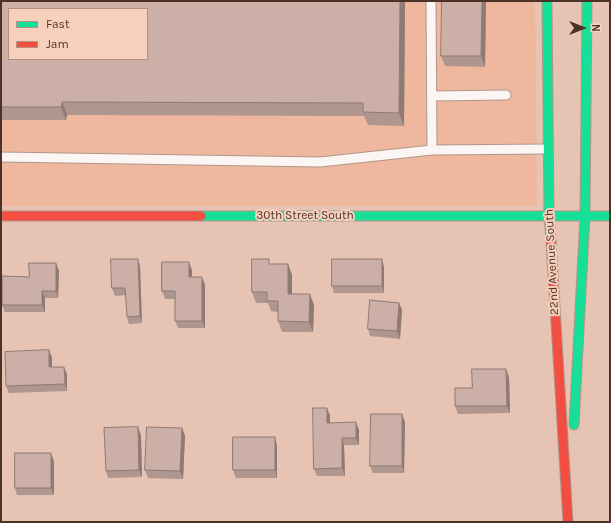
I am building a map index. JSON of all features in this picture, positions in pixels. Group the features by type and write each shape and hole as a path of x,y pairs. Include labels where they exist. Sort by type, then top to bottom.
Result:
{"main road":[{"name":"22nd Avenue South","path":"547,1 549,216 568,522"},
{"name":"22nd Avenue South","path":"568,522 585,216 587,1"},
{"name":"30th Street South","path":"1,216 610,216"}],"lane":[{"path":"431,1 432,150"},
{"path":"432,96 506,95"},
{"path":"1,157 320,162 432,150 548,149"}],"shaded area":[{"path":"1,1 535,1 537,206 1,206"}],"building":[{"path":"1,1 400,1 399,113 363,112 363,103 62,102 61,107 1,107"},
{"path":"442,1 482,1 481,56 441,56"},
{"path":"111,259 138,259 140,316 127,317 125,288 112,288"},
{"path":"252,259 269,259 269,264 288,264 288,294 310,294 309,322 278,321 278,301 267,301 267,292 252,292"},
{"path":"332,259 382,259 382,286 332,286"},
{"path":"162,262 189,262 189,277 202,277 202,321 175,321 175,291 162,291"},
{"path":"29,263 56,263 56,291 42,291 42,305 2,305 2,276 29,277"},
{"path":"370,300 399,303 397,331 368,329"},
{"path":"49,350 49,367 64,367 65,384 6,386 5,352"},
{"path":"472,369 506,369 507,406 455,406 455,388 472,388"},
{"path":"313,408 327,408 327,423 356,422 356,438 342,438 342,468 314,469"},
{"path":"371,414 402,414 402,466 370,466"},
{"path":"138,427 139,470 106,471 104,428"},
{"path":"147,427 182,428 180,471 145,470"},
{"path":"233,437 275,437 275,470 233,470"},
{"path":"15,453 51,453 51,488 15,488"}],"traffic: fast":[{"path":"547,1 549,216 551,241"},
{"path":"574,425 585,216 587,1"},
{"path":"201,216 610,216"}],"traffic: jam":[{"path":"1,216 201,216"},
{"path":"551,241 568,522"}]}
